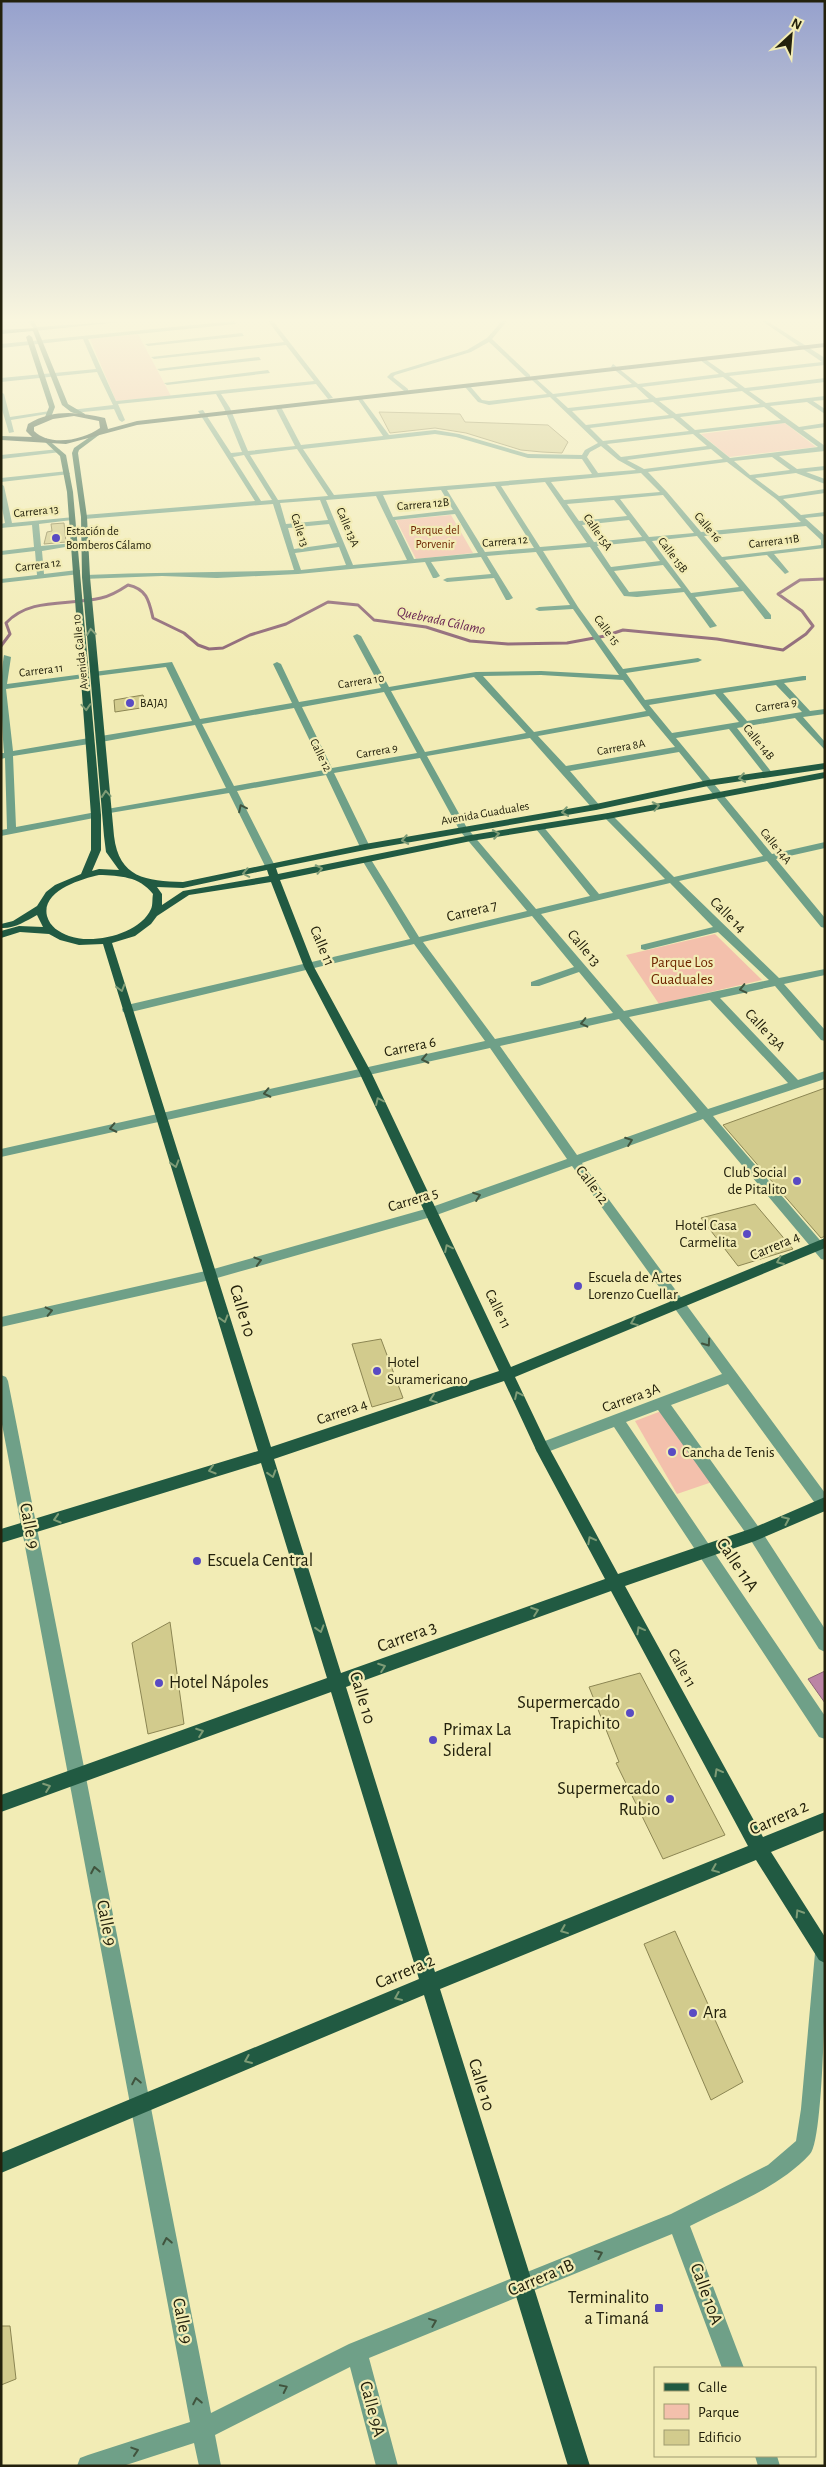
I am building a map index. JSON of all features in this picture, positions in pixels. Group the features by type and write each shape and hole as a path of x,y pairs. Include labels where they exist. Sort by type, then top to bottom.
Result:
{"highway":[{"path":"34,436 42,440"},
{"path":"1,438 73,441 89,436"}],"main road":[{"name":"Avenida Calle 10","path":"85,875 96,850 96,816 88,741 84,676 83,601 86,577 84,517 76,449 95,436"},
{"path":"42,440 60,451"},
{"name":"Avenida Calle 10","path":"60,451 63,455 68,474 77,572 96,674 111,852 126,873"},
{"name":"Avenida Guaduales","path":"156,913 186,893 273,873 366,847 596,807 708,783 825,766"},
{"name":"Avenida Guaduales","path":"149,884 183,885 367,860 471,838 608,816 716,794 825,775"},
{"path":"1,927 16,923 42,908 52,892 61,885 85,875 106,872 126,873 149,884 158,897 156,913 149,923 137,931 107,942 76,941 52,931 19,929 1,935"},
{"name":"Calle 11","path":"273,873 309,967 365,1072 542,1448 760,1850 824,1953"},
{"path":"42,908 43,921 52,931"},
{"name":"Calle 10","path":"107,942 578,2466"},
{"name":"Carrera 4","path":"1,1536 266,1454 508,1374 679,1303 822,1248"},
{"name":"Carrera 3","path":"1,1804 704,1550 756,1534 825,1504"},
{"name":"Carrera 2","path":"1,2163 429,1984 760,1850 768,1844 825,1821"}],"street":[{"name":"Calle 13","path":"227,436 230,454 259,503"},
{"name":"Calle 13","path":"229,436 246,453 276,504 285,526 298,572"},
{"name":"Calle 13A","path":"293,436 332,497"},
{"path":"230,454 395,436"},
{"path":"461,436 528,456 584,457"},
{"name":"Calle 16","path":"595,436 620,459 643,471 665,493 768,617"},
{"path":"644,436 648,440"},
{"path":"634,444 661,436"},
{"path":"661,436 666,442"},
{"path":"699,436 728,461 778,498 824,539"},
{"path":"807,436 825,449"},
{"path":"584,457 587,451 602,443 648,440"},
{"path":"620,459 674,449 712,447"},
{"path":"84,517 259,503 276,504 332,497 547,480 643,471 825,449"},
{"path":"1,458 60,451"},
{"path":"774,454 795,472 810,475 825,482"},
{"path":"584,457 596,475"},
{"path":"749,477 825,468"},
{"path":"1,480 68,474"},
{"path":"247,482 262,480"},
{"name":"Calle 15A","path":"547,480 627,594 686,592"},
{"name":"Calle 15","path":"497,484 592,633 624,674 643,703 708,783"},
{"path":"1,486 5,525"},
{"path":"443,488 508,598"},
{"path":"778,498 825,492"},
{"path":"564,502 665,493"},
{"path":"379,494 411,561"},
{"name":"Calle 13A","path":"322,498 350,566"},
{"name":"Calle 15B","path":"616,498 713,626"},
{"name":"Carrera 12B","path":"390,519 457,512"},
{"path":"800,517 825,514"},
{"name":"Carrera 13","path":"5,525 72,518"},
{"path":"577,523 632,518"},
{"path":"35,522 41,575"},
{"path":"285,526 331,522"},
{"name":"Carrera 12","path":"86,577 162,574 217,576 298,572 481,554 700,536 807,524"},
{"name":"Carrera 11B","path":"719,558 770,554 819,547 824,546 824,539"},
{"path":"1,553 74,545"},
{"path":"292,551 342,545"},
{"path":"770,554 785,572"},
{"path":"427,560 436,576"},
{"path":"610,569 666,563"},
{"name":"Carrera 12","path":"1,581 77,572"},
{"path":"447,580 495,576"},
{"path":"686,592 743,589"},
{"path":"539,609 575,607"},
{"name":"Calle 13","path":"357,636 463,829 705,1114 822,1248"},
{"path":"7,657 1,687 12,831"},
{"name":"Carrera 10","path":"101,739 476,674 624,674 698,660"},
{"name":"Calle 11","path":"96,674 169,664 196,722 233,790 273,873"},
{"name":"Calle 12","path":"277,664 366,847"},
{"path":"476,674 564,769 596,807"},
{"name":"Carrera 11","path":"1,687 84,676"},
{"name":"Carrera 9","path":"643,703 803,678"},
{"path":"780,683 807,713"},
{"name":"Calle 14B","path":"718,692 744,722"},
{"name":"Carrera 9","path":"671,736 744,722 825,711"},
{"name":"Carrera 9","path":"107,812 651,713"},
{"path":"796,715 825,747"},
{"name":"Calle 14B","path":"730,725 769,774"},
{"path":"5,755 88,741"},
{"name":"Carrera 8A","path":"564,769 681,749"},
{"name":"Calle 14A","path":"708,783 825,925"},
{"path":"1,833 96,816"},
{"name":"Calle 14","path":"608,816 776,981 825,1037"},
{"path":"539,828 597,898"},
{"name":"Carrera 7","path":"127,1009 309,967 533,911 825,846"},
{"name":"Calle 12","path":"367,860 416,941 493,1044 573,1161 825,1504"},
{"path":"646,947 720,928"},
{"path":"535,984 581,968"},
{"name":"Carrera 6","path":"1,1153 621,1015 825,972"},
{"name":"Calle 13A","path":"713,996 796,1085"},
{"name":"Carrera 5","path":"1,1322 210,1275 431,1212 705,1114 825,1075"},
{"name":"Carrera 3A","path":"542,1448 730,1377"},
{"name":"Calle 9","path":"1,1381 210,2466"},
{"name":"Calle 11A","path":"662,1404 756,1534 825,1644"},
{"name":"Calle 11A","path":"617,1420 825,1731"},
{"name":"Carrera 1B","path":"88,2466 203,2429 357,2352 523,2286 678,2221 775,2172 805,2146 811,2109 824,1953"},
{"name":"Calle 10A","path":"678,2221 733,2367"},
{"name":"Calle 9A","path":"357,2352 387,2466"}],"green space":[{"path":"704,436 802,436 816,447 729,457"},
{"name":"Parque del Porvenir","path":"451,515 473,553 416,559 396,520"},
{"name":"Parque Los Guaduales","path":"715,934 762,980 659,1004 626,955"},
{"name":"Cancha de Tenis","path":"664,1410 712,1482 677,1494 635,1421"}],"shaded area":[{"path":"825,1671 825,1703 808,1679"}],"building":[{"path":"476,436 561,436 568,442 562,453 521,450"},
{"name":"Estación de Bomberos Cálamo","path":"64,523 66,542 44,544 47,532 52,531 51,524"},
{"name":"BAJAJ","path":"143,695 147,707 115,712 114,700"},
{"name":"Club Social de Pitalito","path":"825,1088 825,1236 821,1238 723,1125"},
{"name":"Hotel Casa Carmelita","path":"755,1204 793,1249 738,1266 701,1218"},
{"name":"Hotel Suramericano","path":"381,1339 403,1398 372,1407 352,1344"},
{"name":"Hotel Nápoles","path":"170,1622 184,1724 148,1734 132,1643"},
{"name":"Supermercado Rubio","path":"640,1673 725,1835 663,1859 616,1763 619,1762 589,1687"},
{"name":"Ara","path":"675,1931 743,2082 711,2100 644,1944"},
{"path":"1,2326 10,2326 16,2379 1,2385"}],"waterway":[{"name":"Quebrada Cálamo","path":"1,646 10,634 6,623 26,609 101,598 115,593 128,585 139,589 143,593 148,601 153,618 184,633 198,645 209,649 223,648 250,635 286,624 328,602 358,605 374,620 426,627 470,641 508,644 567,643 605,636 623,630 717,639 783,650 806,634 813,626 802,611 778,594 800,580 825,579"}],"place":[{"name":"Estación de Bomberos Cálamo","path":"56,538"},
{"name":"BAJAJ","path":"130,703"},
{"name":"Club Social de Pitalito","path":"797,1181"},
{"name":"Hotel Casa Carmelita","path":"747,1234"},
{"name":"Escuela de Artes Lorenzo Cuellar","path":"578,1286"},
{"name":"Hotel Suramericano","path":"377,1371"},
{"name":"Cancha de Tenis","path":"672,1452"},
{"name":"Escuela Central","path":"197,1561"},
{"name":"Hotel Nápoles","path":"159,1683"},
{"name":"Supermercado Trapichito","path":"630,1713"},
{"name":"Primax La Sideral","path":"433,1740"},
{"name":"Supermercado Rubio","path":"670,1799"},
{"name":"Ara","path":"693,2013"},
{"name":"Terminalito a Timaná","path":"659,2308"}]}
